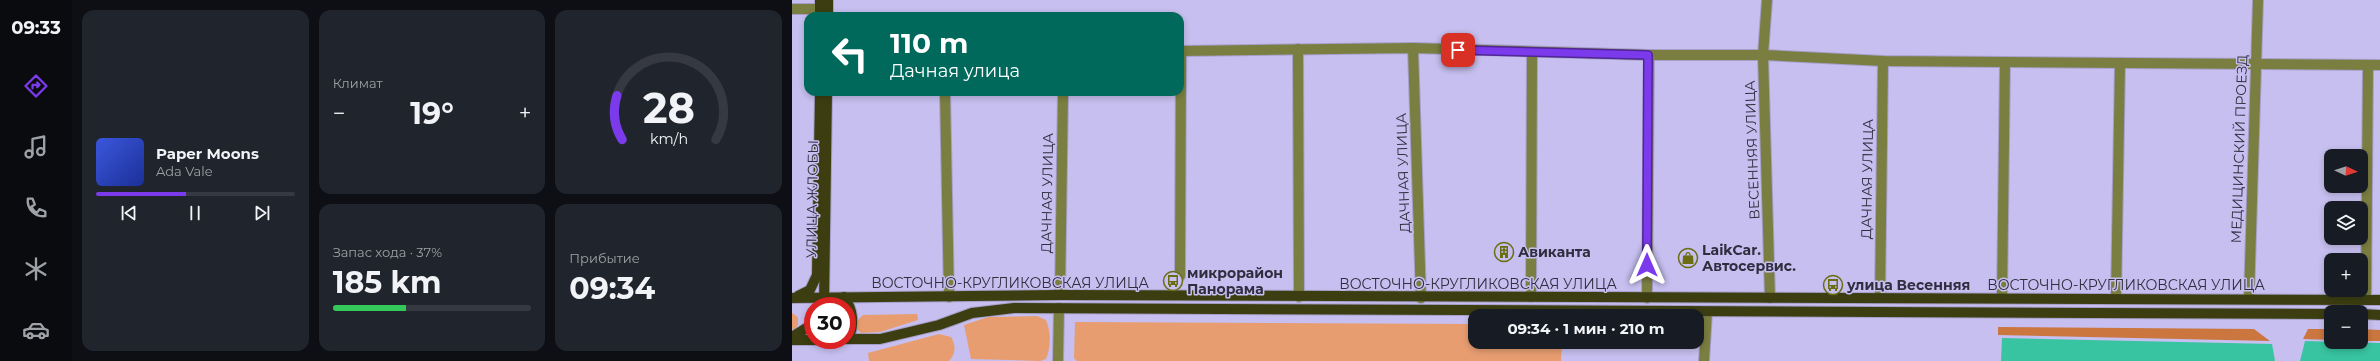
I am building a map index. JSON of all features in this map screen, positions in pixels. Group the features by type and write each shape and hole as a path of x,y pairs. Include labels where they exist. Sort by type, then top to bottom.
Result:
{"main road":[{"name":"УЛИЦА ЖЛОБЫ","path":"794,298 810,290 813,285 817,268 820,96"},
{"name":"УЛИЦА ЖЛОБЫ","path":"824,297 827,96"},
{"name":"ВОСТОЧНО-КРУГЛИКОВСКАЯ УЛИЦА","path":"856,297 1060,295 1421,298 1531,297 2380,300"},
{"name":"ВОСТОЧНО-КРУГЛИКОВСКАЯ УЛИЦА","path":"794,298 804,299"},
{"name":"ВОСТОЧНО-КРУГЛИКОВСКАЯ УЛИЦА","path":"856,339 880,339 939,325 987,310 1040,308 2324,314"},
{"path":"2368,314 2380,315"},
{"path":"792,337 804,330"},
{"path":"792,340 804,340"}],"street":[{"name":"ВЕСЕННЯЯ УЛИЦА","path":"1767,0 1763,55 1770,298"},
{"name":"МЕДИЦИНСКИЙ ПРОЕЗД","path":"2249,299 2258,0"},
{"path":"792,9 824,8"},
{"path":"1184,51 1413,48 1648,55 1763,55 1883,61 2380,65"},
{"name":"ДАЧНАЯ УЛИЦА","path":"1413,48 1421,298"},
{"path":"1298,49 1299,297"},
{"path":"1531,297 1532,52"},
{"path":"1647,298 1648,55"},
{"name":"ДАЧНАЯ УЛИЦА","path":"1880,298 1883,61"},
{"path":"2002,298 2005,62"},
{"path":"2116,299 2120,63"},
{"path":"2366,300 2368,65"},
{"path":"945,96 949,297"},
{"name":"ДАЧНАЯ УЛИЦА","path":"1060,295 1063,96"},
{"path":"1180,276 1181,96"},
{"path":"1058,361 1059,308"},
{"path":"1704,361 1707,312"}],"shaded area":[{"path":"792,313 798,317 798,325 795,329 792,329"},
{"path":"917,314 918,320 880,332 861,333 857,329 857,321 863,315"},
{"path":"1037,316 1046,320 1049,329 1050,344 1046,359 1040,361 971,359 964,325 988,317"},
{"path":"1075,322 1468,324 1468,349 1562,349 1561,361 1077,361 1074,358"},
{"path":"1998,327 2254,329 2270,341 1998,335"},
{"path":"2308,329 2324,329 2324,340 2303,339"},
{"path":"2368,329 2380,330 2380,341 2368,341"},
{"path":"939,334 951,337 953,340 954,352 949,361 869,361 868,353"},
{"path":"2002,338 2272,344 2275,361 2001,361"},
{"path":"2305,341 2324,342 2324,349 2368,349 2368,343 2380,343 2380,361 2300,361"}],"place":[{"name":"Авиканта","path":"1504,252"},
{"name":"LaikCar. Автосервис.","path":"1688,258"},
{"name":"микрорайон Панорама","path":"1173,281"},
{"name":"улица Весенняя","path":"1833,285"}],"route":[{"path":"1458,50 1648,55 1647,265"}]}
